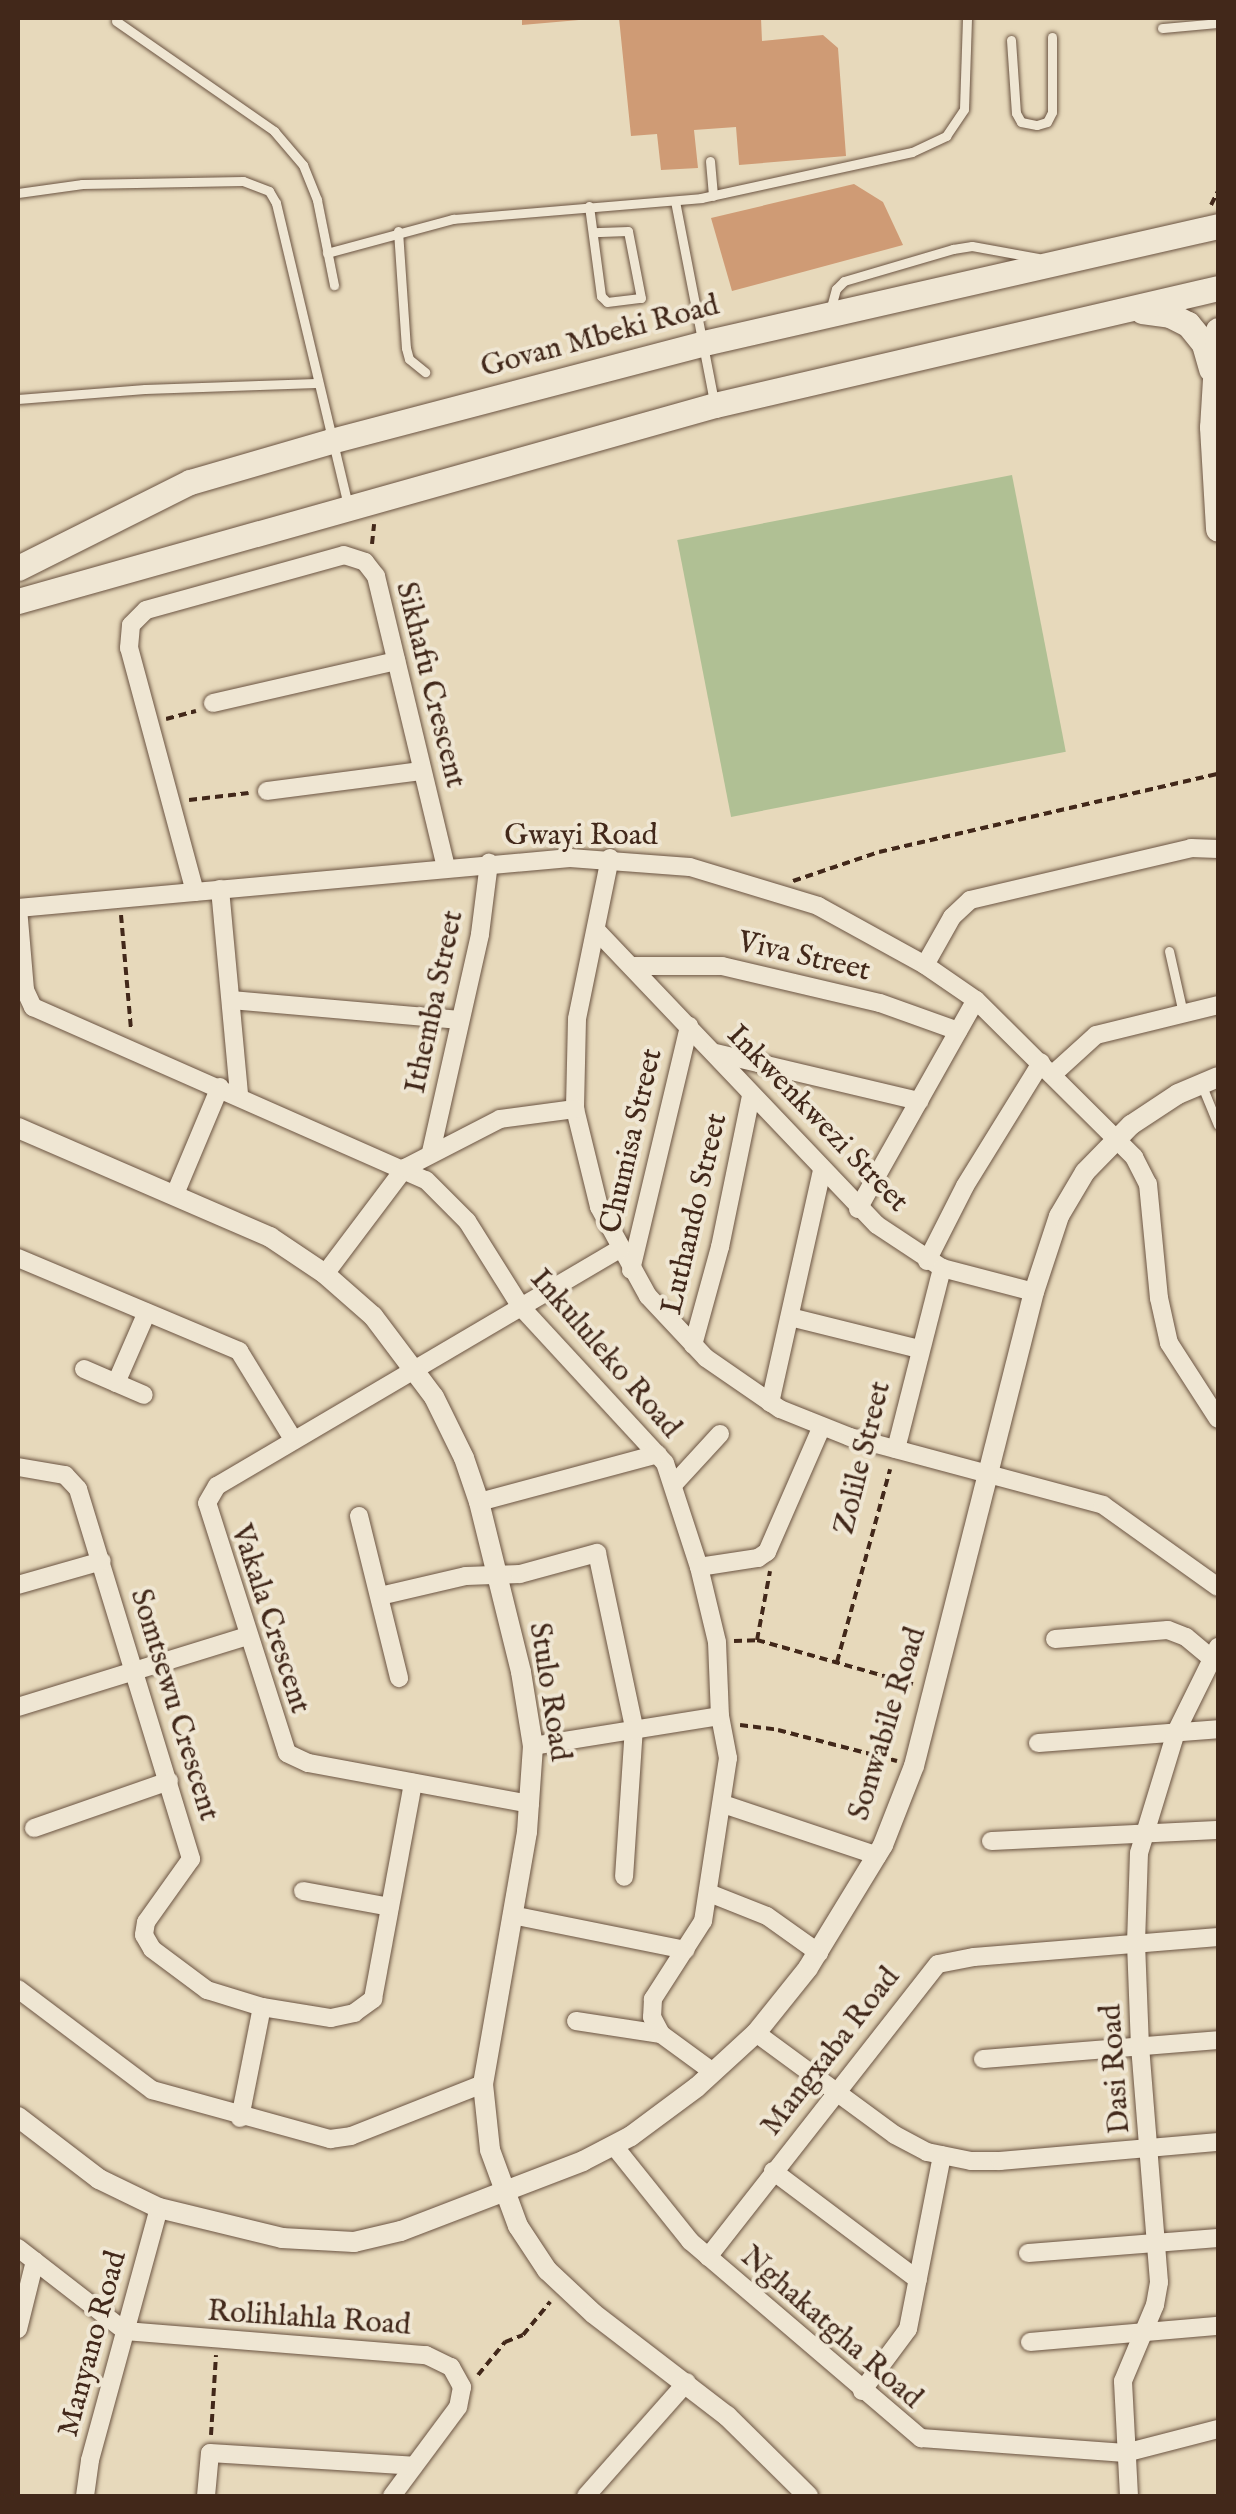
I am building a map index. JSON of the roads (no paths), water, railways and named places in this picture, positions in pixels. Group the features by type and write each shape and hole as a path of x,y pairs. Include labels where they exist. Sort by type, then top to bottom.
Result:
{"main road":[{"name":"Govan Mbeki Road","path":"18,568 190,482 331,441 704,343 1218,226"},
{"path":"18,601 348,504 715,405 1218,288"},
{"path":"1114,310 1158,312 1188,324 1204,344 1214,383"},
{"path":"1218,330 1213,467 1218,529"}],"street":[{"name":"Sikhafu Crescent","path":"195,892 128,640 136,616 337,556 365,562 376,576 446,868"},
{"path":"213,703 396,661"},
{"path":"267,791 422,771"},
{"path":"925,965 952,917 970,900 1192,848 1218,849"},
{"path":"610,858 577,1018 575,1109 589,1177 620,1249 631,1270 693,1345 770,1403 822,1426 1118,1512 1218,1587"},
{"name":"Gwayi Road","path":"18,908 489,864 610,858 690,867 788,893 857,924 976,1000 1134,1157 1148,1184 1159,1298 1169,1343 1218,1419"},
{"name":"Ithemba Street","path":"431,1152 480,934 489,864"},
{"path":"220,889 239,1096"},
{"name":"Inkululeko Road","path":"18,908 29,1002 405,1168 452,1202 521,1307 658,1454 674,1484 717,1642 720,1719 728,1758 709,1892 699,1933 654,1999 652,2017 661,2034"},
{"name":"Inkwenkwezi Street","path":"596,930 634,966 858,1209 934,1264 1034,1292"},
{"name":"Viva Street","path":"634,966 722,966 880,1002 958,1030"},
{"path":"231,1000 460,1020"},
{"path":"858,1209 976,1000"},
{"name":"Zolile Street","path":"896,1449 934,1264 972,1173 1046,1069 1096,1035 1218,1005"},
{"name":"Chumisa Street","path":"631,1270 689,1026"},
{"path":"711,1051 920,1101"},
{"name":"Sonwabile Road","path":"18,2117 108,2184 159,2208 282,2238 354,2242 401,2232 614,2146 679,2102 756,2032 819,1952 878,1856 914,1766 1034,1292 1059,1216 1086,1172 1131,1126 1210,1080"},
{"path":"174,1194 220,1087"},
{"name":"Luthando Street","path":"693,1345 720,1246 751,1096"},
{"path":"326,1274 405,1168 500,1119 575,1109"},
{"name":"Stulo Road","path":"18,1128 270,1237 326,1274 373,1316 416,1369 456,1441 479,1502 533,1746 530,1804 483,2084 490,2150 504,2191 534,2252 563,2286 686,2382 808,2496"},
{"path":"770,1403 822,1170"},
{"name":"Vakala Crescent","path":"530,1804 308,1762 287,1752 207,1503 216,1486 620,1249"},
{"path":"18,1258 239,1352 293,1439"},
{"path":"116,1384 146,1312"},
{"path":"790,1317 919,1350"},
{"path":"84,1369 144,1395"},
{"path":"699,1567 758,1558 773,1542 822,1426"},
{"path":"674,1484 720,1434"},
{"path":"479,1502 658,1454"},
{"name":"Somtsewu Crescent","path":"18,1466 72,1480 102,1561 191,1859 146,1922 144,1935 152,1949 207,1990 262,2006 330,2018 354,2013 373,1999 412,1783"},
{"path":"359,1516 399,1678"},
{"path":"380,1596 466,1576 520,1574 597,1552 634,1727 624,1877"},
{"path":"18,1585 102,1561"},
{"path":"1055,1639 1168,1630 1214,1652"},
{"path":"18,1707 247,1636"},
{"name":"Dasi Road","path":"1129,2496 1122,2381 1158,2294 1136,1943 1142,1833 1176,1732 1214,1652"},
{"path":"533,1746 634,1727 720,1719"},
{"path":"1038,1744 1218,1729"},
{"path":"34,1828 169,1781"},
{"path":"723,1804 878,1856"},
{"path":"991,1841 1218,1830"},
{"path":"303,1892 390,1907"},
{"path":"709,1892 768,1916 819,1952"},
{"path":"512,1915 686,1950"},
{"name":"Mangxaba Road","path":"708,2257 834,2091 938,1964 974,1956 1218,1936"},
{"path":"18,1989 152,2090 240,2118 341,2139 483,2084"},
{"path":"240,2118 262,2006"},
{"path":"576,2021 661,2034 713,2072"},
{"path":"756,2032 895,2136 942,2155 1000,2160 1218,2142"},
{"path":"983,2060 1218,2040"},
{"name":"Nghakatgha Road","path":"614,2146 677,2228 921,2438 1125,2453 1218,2429"},
{"path":"862,2391 908,2328 942,2155"},
{"path":"773,2171 918,2280"},
{"name":"Manyano Road","path":"86,2496 90,2460 159,2208"},
{"path":"1028,2253 1218,2238"},
{"path":"18,2248 126,2331"},
{"path":"18,2329 35,2261"},
{"path":"1030,2342 1218,2326"},
{"name":"Rolihlahla Road","path":"126,2331 426,2355 451,2367 460,2378 458,2407 414,2466"},
{"path":"586,2496 686,2382"},
{"path":"206,2496 210,2453 414,2466"},
{"path":"392,2496 414,2466"}],"lane":[{"path":"326,253 398,231 498,213 713,196 912,152 946,136 964,109 968,92 967,18"},
{"path":"116,22 274,131 303,165 317,200 334,285"},
{"path":"1162,28 1218,22"},
{"path":"1012,40 1016,112 1021,122 1036,125 1047,122 1052,112 1052,37"},
{"path":"710,161 713,196"},
{"path":"18,194 82,184 242,181 270,191 348,504"},
{"path":"675,200 715,405"},
{"path":"589,206 601,296 607,302 641,298 628,230 593,232"},
{"path":"398,231 406,348 409,359 425,372"},
{"path":"829,314 836,289 844,281 953,249 972,246 1056,262"},
{"path":"18,399 145,388 316,383"},
{"path":"1170,951 1184,1013"},
{"path":"1210,1080 1218,1126"}]}
